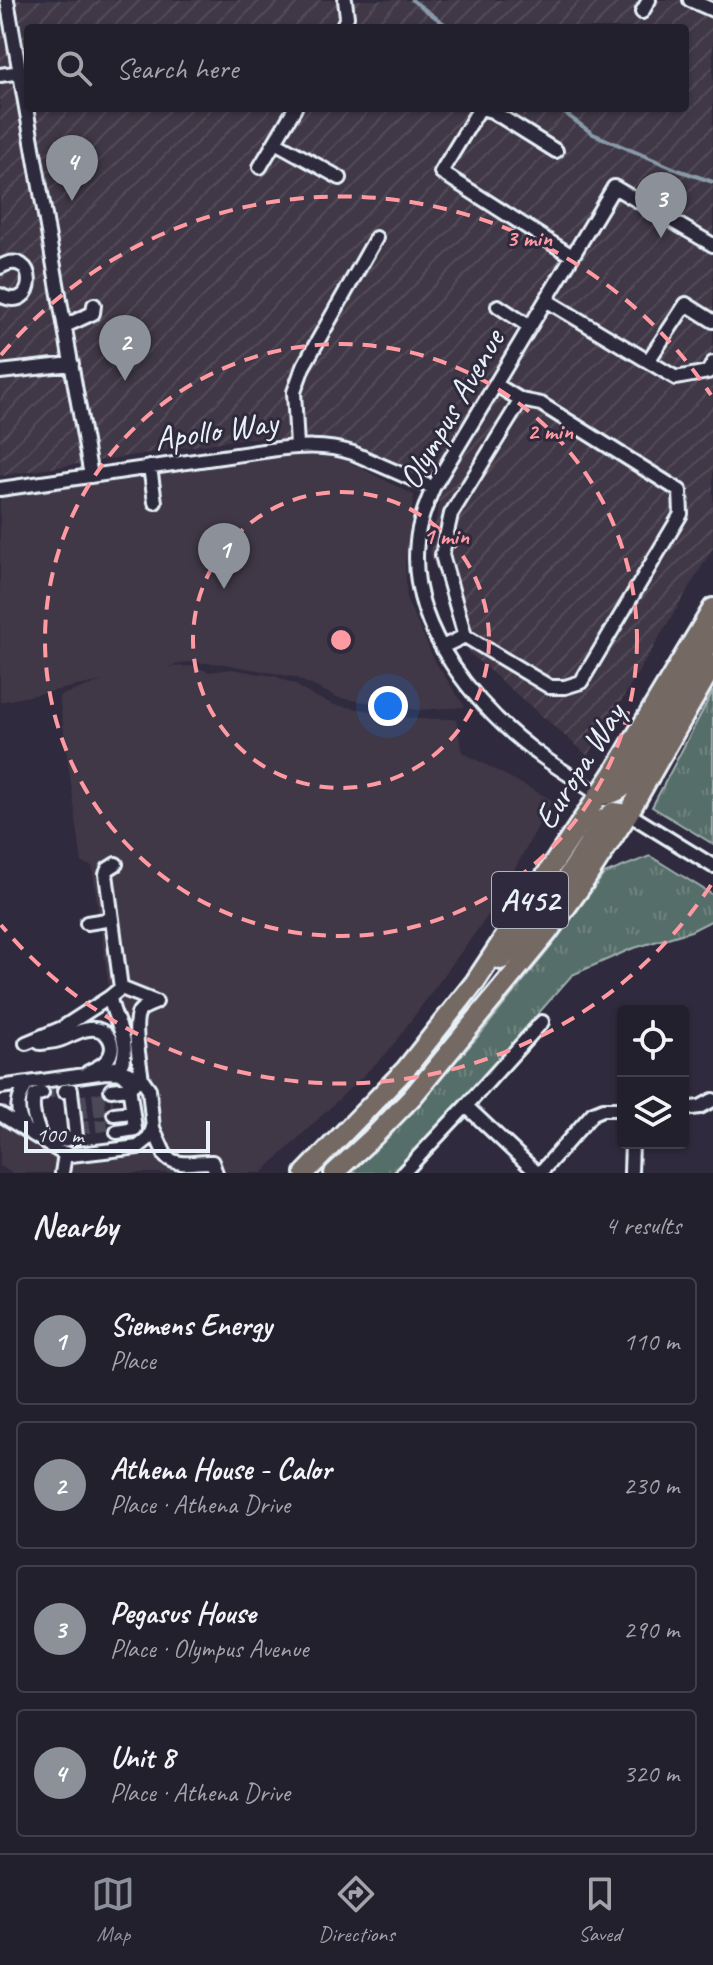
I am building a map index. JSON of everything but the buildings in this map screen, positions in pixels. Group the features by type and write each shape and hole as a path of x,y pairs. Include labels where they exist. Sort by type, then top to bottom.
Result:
{"highway":[{"name":"Europa Way","path":"305,1173 406,1069 475,982 550,870 604,798 627,752 713,608"},
{"path":"604,798 616,793 631,779 713,638"},
{"name":"Europa Way","path":"334,1173 412,1097 548,932 628,814 713,665"},
{"path":"475,982 503,958 536,920 603,820 613,812 628,814"}],"street":[{"path":"7,0 24,89"},
{"path":"344,24 347,17 345,0"},
{"path":"694,1 713,10"},
{"path":"0,75 21,72"},
{"path":"28,112 91,476"},
{"path":"260,167 293,112"},
{"path":"478,112 441,172 572,256"},
{"path":"494,112 556,151"},
{"path":"275,142 340,178"},
{"name":"Olympus Avenue","path":"713,245 614,187 433,488 419,526 416,562 422,605 430,626 473,691 505,725 543,758 713,866"},
{"path":"297,446 294,392 303,367 376,238"},
{"path":"0,267 7,263 19,264 25,268 30,285 23,296 12,299 0,295"},
{"path":"29,277 56,273"},
{"path":"546,300 676,378 708,372 713,363"},
{"path":"648,361 686,304 713,321"},
{"path":"65,326 93,313 94,305"},
{"path":"498,306 530,327"},
{"path":"0,372 72,364"},
{"path":"495,384 521,400 541,404 680,491 681,514 581,682 565,687 550,687 465,636 442,555 451,514 521,400"},
{"name":"Apollo Way","path":"0,489 297,446 340,449 433,488"},
{"path":"150,467 155,502"},
{"path":"442,647 465,636"},
{"path":"116,864 106,874 112,919 125,989 134,1002 131,1018 142,1079 149,1089 153,1128 170,1160 179,1164 212,1162 216,1173"},
{"path":"87,923 112,919"},
{"path":"78,1077 104,1063 110,1056 112,1045 103,1031 89,1028 57,1041 26,1043 62,1028 125,989"},
{"path":"125,989 156,1002 139,1012 137,1040"},
{"path":"106,1072 121,1065 124,1054 122,1031 110,997"},
{"path":"403,1173 542,1022"},
{"path":"0,1087 106,1072 142,1079"},
{"path":"120,1073 128,1078 131,1104"},
{"path":"131,1104 114,1111 131,1104 142,1079"},
{"path":"28,1083 17,1110 45,1142 65,1154 138,1147 148,1139 153,1128"},
{"path":"31,1127 32,1100 42,1093"},
{"path":"689,1108 712,1102"},
{"path":"466,1106 538,1173 593,1113 617,1109"},
{"path":"0,1114 52,1133 74,1116 45,1142"},
{"path":"631,1173 632,1149"},
{"path":"62,1173 65,1154"}],"shaded area":[{"path":"0,0 713,0 713,548 588,756 469,653 430,554 440,495 395,469 332,441 247,438 0,476"},
{"path":"292,452 341,458 414,495 405,564 407,601 436,663 465,707 418,710 339,698 294,677 225,664 188,662 167,667 194,666 209,672 231,669 275,676 335,705 418,719 456,719 462,752 552,800 495,906 387,1053 262,1173 12,1173 0,1166 0,1114 65,1154 138,1147 154,1123 149,1089 132,1075 121,1027 110,997 92,866 82,863 59,696 102,681 0,702 0,494"}],"green space":[{"path":"713,691 713,844 652,807"},
{"path":"650,856 713,895 713,920 691,931 631,949 572,975 465,1103 400,1173 349,1173 482,1032 554,943 604,874"}],"waterway":[{"path":"412,0 445,24"},
{"path":"563,112 593,134 713,182"}],"tunnel":[{"path":"42,1093 64,1091"},
{"path":"75,1102 112,1097"},
{"path":"76,1113 113,1108"},
{"path":"78,1128 116,1124"}],"place":[{"name":"Unit 8","path":"72,201"},
{"name":"Pegasus House","path":"661,238"},
{"name":"Athena House - Calor","path":"125,381"},
{"name":"Siemens Energy","path":"224,589"}]}
